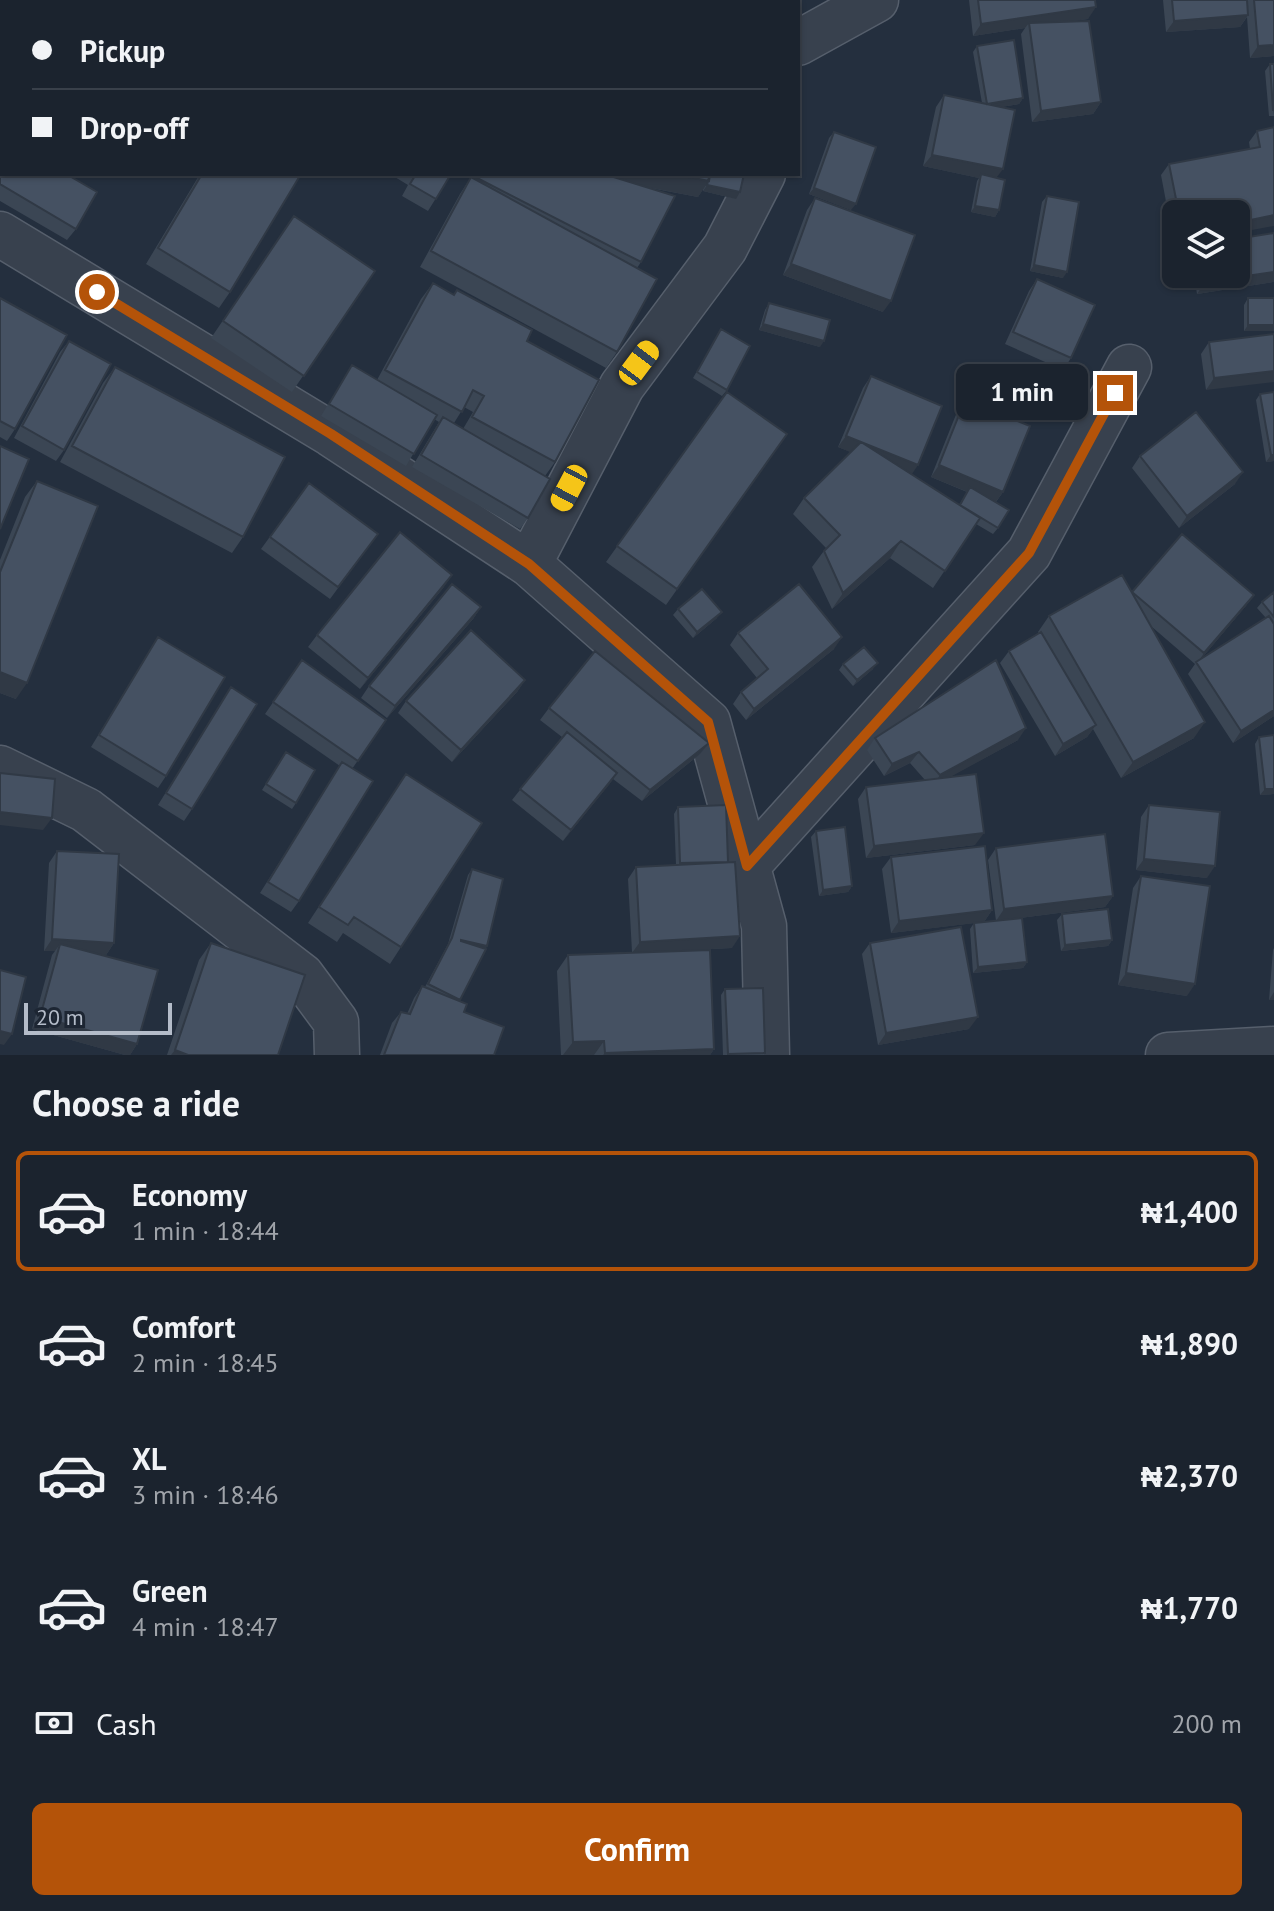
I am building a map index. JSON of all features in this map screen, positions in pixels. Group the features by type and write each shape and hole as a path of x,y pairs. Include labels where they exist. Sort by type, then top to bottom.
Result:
{"street":[{"path":"800,42 876,0"},
{"path":"529,564 622,386 725,248 762,176"},
{"path":"0,234 331,434 529,564 708,722 764,926 767,1055"},
{"path":"747,866 1029,553 1129,367"},
{"path":"0,768 86,810 302,976 336,1022 337,1055"},
{"path":"1168,1055 1274,1049"}],"building":[{"path":"978,0 1095,0 1096,7 981,24"},
{"path":"1172,0 1247,0 1248,15 1174,21"},
{"path":"1254,0 1274,0 1274,45 1258,46"},
{"path":"1089,21 1101,102 1041,111 1029,23"},
{"path":"1014,40 1023,98 987,104 977,46"},
{"path":"1270,64 1274,64 1274,110 1273,110"},
{"path":"944,95 1015,110 1003,169 932,155"},
{"path":"1274,127 1274,215 1250,220 1250,200 1176,200 1169,164 1260,147 1257,131"},
{"path":"834,132 876,147 856,204 814,188"},
{"path":"981,174 1005,180 999,210 975,206"},
{"path":"0,176 69,176 97,192 76,229 0,184"},
{"path":"201,176 300,176 230,292 158,248"},
{"path":"415,176 450,176 436,199 410,184"},
{"path":"610,176 675,196 641,262 477,178"},
{"path":"684,176 710,176 709,181"},
{"path":"709,176 744,176 740,192 707,185"},
{"path":"471,177 657,279 617,352 431,251"},
{"path":"1047,196 1079,202 1067,272 1034,265"},
{"path":"815,198 915,235 891,301 791,264"},
{"path":"294,216 375,271 304,376 223,321"},
{"path":"1274,233 1274,272 1250,275 1250,237"},
{"path":"1037,279 1095,305 1071,358 1013,332"},
{"path":"433,283 454,295 457,290 532,330 527,341 599,380 555,462 472,417 484,396 473,390 462,412 385,370"},
{"path":"0,298 67,335 15,429 0,421"},
{"path":"1248,298 1274,298 1274,325 1248,325"},
{"path":"769,303 830,320 824,341 763,324"},
{"path":"721,329 750,346 727,390 697,372"},
{"path":"1274,334 1274,371 1214,378 1209,342"},
{"path":"69,341 111,364 64,450 22,426"},
{"path":"352,365 437,415 414,454 329,404"},
{"path":"115,367 285,457 243,537 72,446"},
{"path":"871,376 942,406 918,465 846,436"},
{"path":"727,392 787,434 677,589 617,546"},
{"path":"1274,392 1274,455 1271,455 1260,394"},
{"path":"965,400 1030,426 1003,492 939,465"},
{"path":"1196,412 1243,472 1187,516 1140,456"},
{"path":"443,417 550,479 528,518 421,455"},
{"path":"861,442 980,518 945,571 901,541 843,593 824,551 840,535 804,498"},
{"path":"0,446 29,459 0,529"},
{"path":"37,481 98,506 27,683 0,672 0,572"},
{"path":"309,483 378,534 338,587 270,537"},
{"path":"970,487 1009,510 998,528 960,505"},
{"path":"400,532 452,575 368,678 317,635"},
{"path":"1182,534 1254,595 1204,653 1132,592"},
{"path":"1122,575 1205,722 1133,762 1049,616"},
{"path":"452,584 481,607 395,706 369,686"},
{"path":"799,584 842,637 754,709 741,692 768,669 738,633"},
{"path":"702,589 722,612 697,632 678,609"},
{"path":"1274,592 1274,617 1262,602"},
{"path":"1269,616 1274,624 1274,710 1241,731 1196,662"},
{"path":"471,630 525,680 461,750 406,701"},
{"path":"1041,632 1096,725 1063,744 1009,651"},
{"path":"158,637 225,677 166,776 99,735"},
{"path":"864,647 878,663 857,680 843,664"},
{"path":"595,651 709,743 650,790 549,708"},
{"path":"302,660 386,720 358,761 273,702"},
{"path":"996,660 1026,728 940,775 919,752 892,764 875,738"},
{"path":"231,687 257,704 192,809 166,793"},
{"path":"567,732 617,773 571,830 520,789"},
{"path":"1274,735 1274,789 1265,789 1259,737"},
{"path":"286,752 315,770 296,803 266,784"},
{"path":"342,762 373,781 299,901 268,882"},
{"path":"0,773 55,779 52,818 0,812"},
{"path":"406,774 482,823 401,947 354,917 348,925 319,907"},
{"path":"976,774 984,833 874,846 866,787"},
{"path":"726,805 728,862 680,863 678,807"},
{"path":"1149,805 1220,812 1215,866 1144,859"},
{"path":"845,827 852,886 823,890 816,831"},
{"path":"1105,834 1113,896 1004,909 996,848"},
{"path":"985,846 992,910 899,921 891,857"},
{"path":"57,851 119,854 114,943 52,939"},
{"path":"735,862 740,936 640,942 636,867"},
{"path":"472,869 503,879 487,946 461,940 486,949 460,1000 428,984 452,938"},
{"path":"1141,876 1210,886 1195,984 1126,973"},
{"path":"1108,909 1112,940 1065,945 1062,914"},
{"path":"1022,918 1027,962 978,967 974,923"},
{"path":"961,927 978,1017 886,1033 870,943"},
{"path":"211,943 305,975 278,1055 188,1055 175,1050"},
{"path":"60,944 158,970 137,1044 40,1017"},
{"path":"710,950 714,1049 605,1053 604,1041 573,1042 568,955"},
{"path":"0,970 26,977 12,1034 0,1031"},
{"path":"422,986 467,1004 464,1012 504,1027 494,1055 384,1055 401,1012 410,1014"},
{"path":"763,988 765,1053 728,1054 725,989"}],"route":[{"path":"97,292 331,434 529,564 708,722 747,866 1029,553 1115,393"}]}
